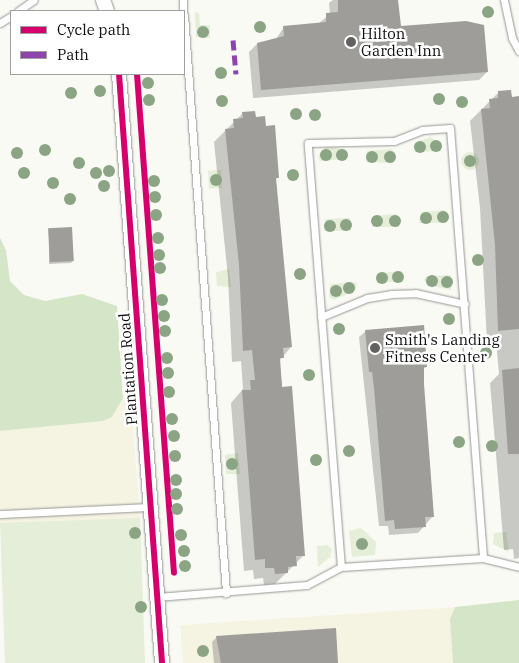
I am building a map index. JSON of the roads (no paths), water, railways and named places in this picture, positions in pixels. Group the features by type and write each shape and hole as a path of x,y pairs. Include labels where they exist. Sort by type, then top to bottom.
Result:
{"street":[{"name":"Plantation Road","path":"119,75 162,663"}],"lane":[{"path":"19,10 34,0"},
{"path":"504,0 512,38 519,50"},
{"path":"185,29 226,593"},
{"path":"341,567 308,143 394,141 422,130 450,128 483,558"},
{"path":"321,317 367,298 391,294 415,293 465,304"},
{"path":"0,514 150,507"},
{"path":"157,597 226,593 307,585 341,567 483,558 499,559 519,567"}],"place":[{"name":"Hilton Garden Inn","path":"351,42"},
{"name":"Smith's Landing Fitness Center","path":"375,348"}]}
